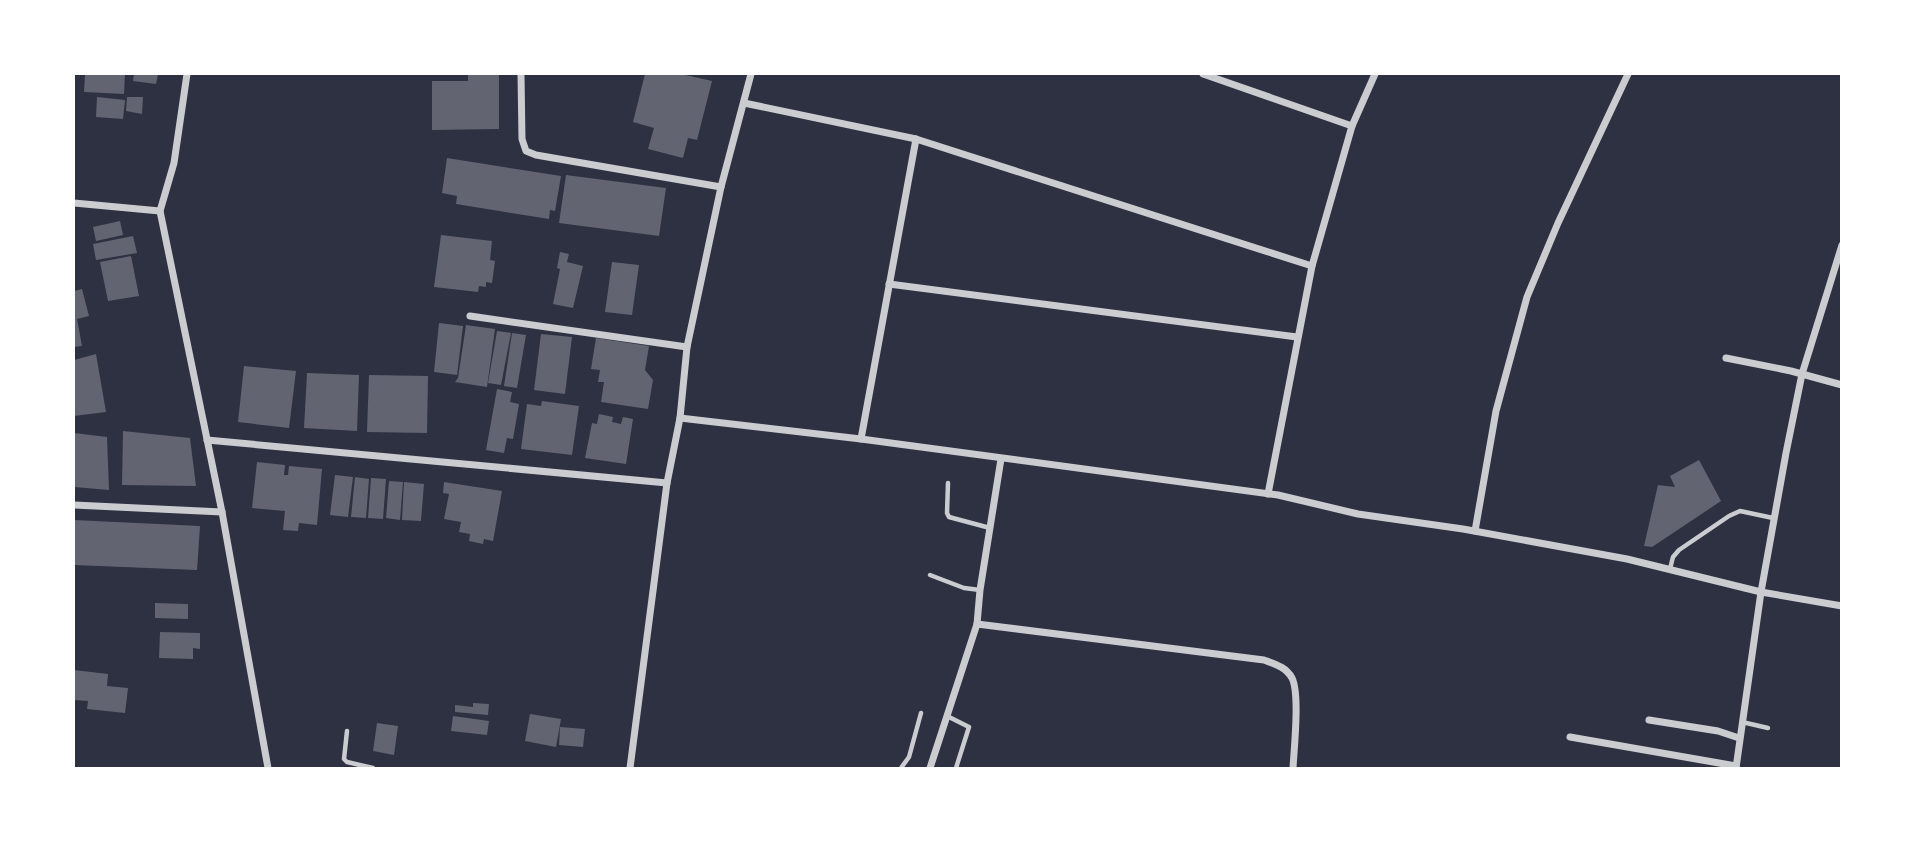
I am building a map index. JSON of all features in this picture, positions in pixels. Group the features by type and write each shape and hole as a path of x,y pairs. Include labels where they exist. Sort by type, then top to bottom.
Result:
{"street":[{"path":"187,74 174,163 160,211 222,512 268,768"},
{"path":"521,74 522,139 526,151 536,155 721,187"},
{"path":"630,768 667,483 680,418 687,347 721,187 751,74"},
{"path":"1203,74 1352,125"},
{"path":"1268,494 1312,266 1352,125 1376,74"},
{"path":"1475,531 1496,411 1527,297 1558,223 1628,74"},
{"path":"744,103 916,139 1312,266"},
{"path":"861,439 916,139"},
{"path":"74,203 160,211"},
{"path":"1570,737 1736,767 1773,518 1802,374 1842,245"},
{"path":"889,284 1297,337"},
{"path":"470,316 687,347"},
{"path":"1726,358 1842,385"},
{"path":"680,418 861,439 1268,494 1358,514 1475,531 1627,559 1761,592 1842,607"},
{"path":"207,440 667,483"},
{"path":"930,768 977,624 1001,459"},
{"path":"74,505 222,512"},
{"path":"977,624 1264,660 1282,666 1292,679 1295,696 1293,768"},
{"path":"1649,720 1718,731 1739,738"}],"lane":[{"path":"948,482 949,517 990,528"},
{"path":"1670,569 1673,557 1679,550 1729,516 1740,512 1773,518"},
{"path":"930,575 980,590"},
{"path":"901,768 909,757 921,713"},
{"path":"947,716 969,727 956,768"},
{"path":"1742,722 1768,728"},
{"path":"346,731 344,759 373,768"}],"building":[{"path":"85,74 125,74 124,94 84,92"},
{"path":"134,74 158,74 156,84 133,81"},
{"path":"645,74 681,74 712,81 697,140 688,138 683,158 648,149 654,128 633,122"},
{"path":"468,75 499,75 499,129 432,130 432,81 468,81"},
{"path":"97,97 125,100 123,119 96,117"},
{"path":"127,97 143,97 142,114 126,111"},
{"path":"447,158 561,176 555,211 550,210 549,219 456,204 457,196 442,193"},
{"path":"566,175 666,188 659,236 559,223"},
{"path":"120,221 123,235 96,241 93,227"},
{"path":"441,235 492,241 490,260 495,261 492,283 486,282 486,287 479,286 478,292 434,287"},
{"path":"133,236 137,253 96,260 93,244"},
{"path":"560,252 569,254 567,262 583,266 573,308 553,304 560,269 557,268"},
{"path":"131,256 139,296 108,301 100,262"},
{"path":"612,262 639,265 632,315 605,312"},
{"path":"82,289 89,316 77,319 82,346 74,347 74,291"},
{"path":"439,323 463,326 457,375 434,372"},
{"path":"466,325 495,329 487,387 455,382 458,378"},
{"path":"497,331 511,333 501,385 488,383"},
{"path":"512,333 526,335 517,388 504,386"},
{"path":"541,334 572,337 565,394 534,390"},
{"path":"596,338 649,346 645,370 653,380 648,409 601,402 604,382 598,382 600,370 591,369"},
{"path":"96,354 106,412 74,416 74,360"},
{"path":"244,366 296,371 289,428 238,422"},
{"path":"307,373 359,375 357,431 304,428"},
{"path":"369,375 428,376 427,433 367,432"},
{"path":"497,389 512,392 510,402 519,404 513,439 507,438 504,453 486,450"},
{"path":"542,401 579,406 572,455 521,449 527,404 541,406"},
{"path":"599,414 613,417 612,422 621,424 623,417 633,419 626,464 585,458 592,423 597,424"},
{"path":"123,431 190,438 196,486 122,485"},
{"path":"74,433 107,437 109,490 74,487"},
{"path":"1699,460 1721,501 1652,547 1644,546 1658,485 1675,487 1670,476"},
{"path":"257,462 285,465 284,475 288,475 289,466 322,469 317,525 299,523 298,531 283,530 285,511 252,508"},
{"path":"335,475 353,477 348,517 330,515"},
{"path":"355,477 369,479 366,518 351,517"},
{"path":"371,478 386,479 383,519 368,518"},
{"path":"389,481 403,482 400,520 386,518"},
{"path":"404,482 424,484 421,521 402,520"},
{"path":"444,482 502,491 493,541 484,539 483,544 469,541 470,534 459,532 461,522 444,519 449,494 443,493"},
{"path":"74,520 200,526 197,570 74,565"},
{"path":"155,603 188,604 188,619 155,618"},
{"path":"160,632 200,633 200,649 193,648 193,659 159,658"},
{"path":"74,670 108,674 107,686 128,688 125,713 87,709 88,701 74,700"},
{"path":"473,703 489,704 488,715 455,712 455,705 473,707"},
{"path":"530,714 561,719 556,747 525,741"},
{"path":"453,716 489,721 487,735 451,731"},
{"path":"377,723 398,726 394,755 373,751"},
{"path":"560,727 585,729 583,747 559,745"}]}
